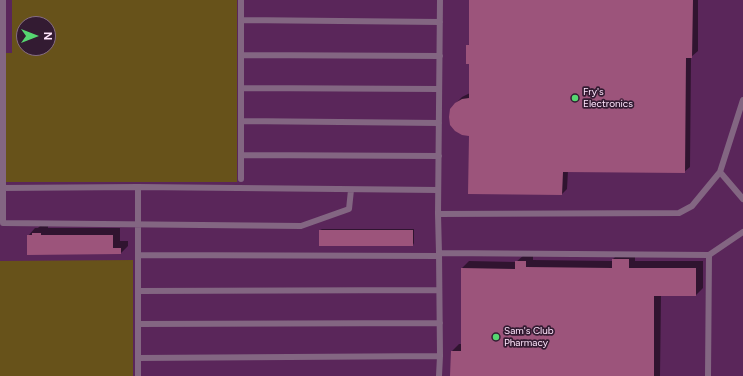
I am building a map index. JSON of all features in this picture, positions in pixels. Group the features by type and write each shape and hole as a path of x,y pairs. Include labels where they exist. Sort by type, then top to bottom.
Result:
{"lane":[{"path":"3,0 1,188 3,223 301,226 349,209 351,190"},
{"path":"241,0 241,179"},
{"path":"439,376 440,323 438,190 440,0"},
{"path":"241,20 440,22"},
{"path":"241,55 440,56"},
{"path":"241,88 439,89"},
{"path":"438,214 679,213 692,206 720,172 743,100"},
{"path":"241,121 439,122"},
{"path":"241,155 439,156"},
{"path":"720,172 743,199"},
{"path":"1,188 138,187 438,190"},
{"path":"138,187 138,376"},
{"path":"138,255 708,255 743,232"},
{"path":"708,255 708,376"},
{"path":"138,291 439,290"},
{"path":"138,324 440,323"},
{"path":"138,358 440,356"}],"shaded area":[{"path":"12,0 237,0 237,182 0,182 0,53 12,53"},
{"path":"133,260 133,376 0,376 0,261"}],"building":[{"name":"Fry's Electronics","path":"469,0 693,0 692,58 686,58 685,173 563,172 562,195 468,194 469,136 462,135 455,131 450,125 449,117 450,109 455,103 462,99 469,98 469,64 466,64 466,45 469,45"},
{"path":"319,230 413,230 413,246 319,246"},
{"path":"32,233 41,233 41,235 113,235 113,248 121,248 121,254 27,255 27,235 32,235"},
{"path":"612,259 629,259 629,268 696,268 696,296 654,296 654,376 450,376 451,351 461,351 461,268 515,269 515,261 526,261 526,267 612,268"}],"place":[{"name":"Fry's Electronics","path":"575,98"},
{"name":"Sam's Club Pharmacy","path":"496,337"}]}
